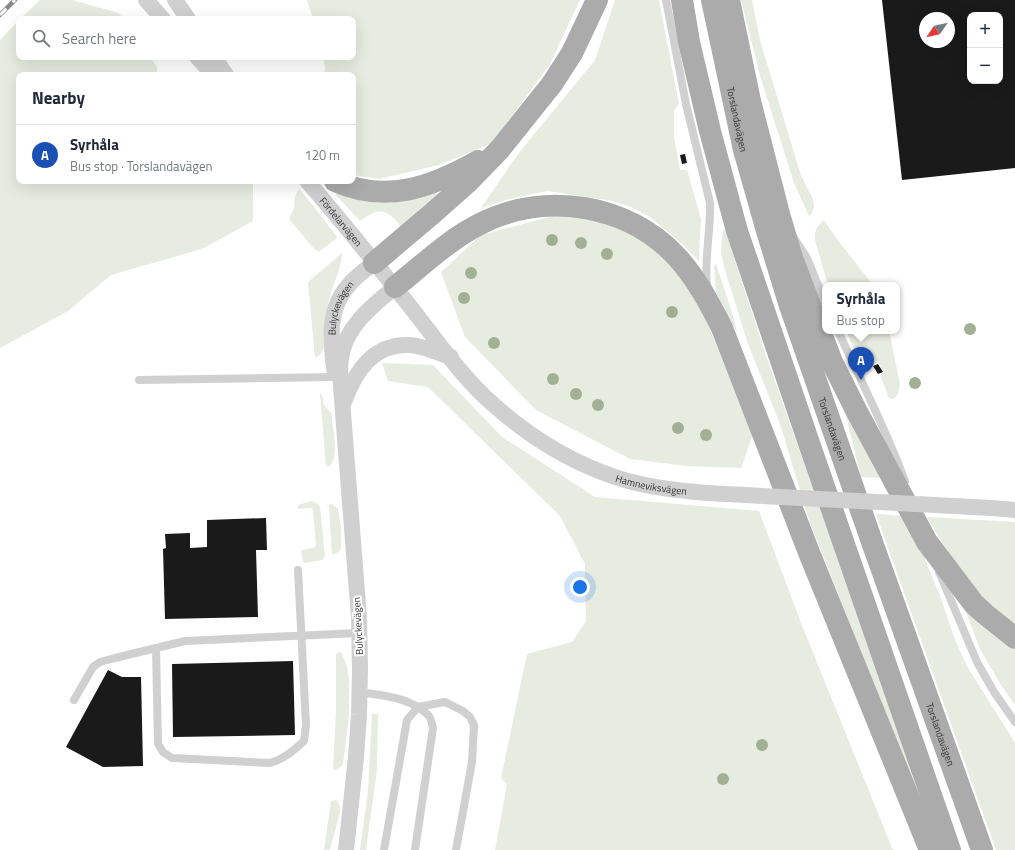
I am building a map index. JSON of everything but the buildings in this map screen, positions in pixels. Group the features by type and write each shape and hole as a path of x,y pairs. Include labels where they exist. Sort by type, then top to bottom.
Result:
{"main road":[{"path":"374,263 468,182 500,149 552,84 572,52 597,0"},
{"path":"682,0 689,42 710,131 737,231 950,850"},
{"name":"Torslandavägen","path":"712,0 744,150 788,299 872,542 982,850"},
{"path":"729,0 750,101 779,214 792,258 832,362 857,412 927,542 974,604 1015,638"},
{"path":"344,184 361,190 378,193 427,185 454,175 500,149"},
{"path":"395,287 450,242 482,223 513,210 544,206 562,205 607,212 628,221 647,232 676,256 692,274 708,299 722,328 810,555 930,850"}],"street":[{"path":"146,0 160,16"},
{"path":"175,0 186,16"},
{"path":"200,60 210,72"},
{"path":"216,60 224,72"},
{"name":"Fördelarvägen","path":"310,184 344,223 374,263"},
{"name":"Hamneviksvägen","path":"374,263 470,381 495,406 520,426 577,462 615,477 664,488 707,493 1015,510"},
{"name":"Bulyckevägen","path":"346,850 354,787 360,692 359,633 343,403 338,382 331,331 332,320 339,299 354,279 374,263"},
{"name":"Bulyckevägen","path":"338,382 340,359 349,336 356,324 395,287"},
{"name":"Bulyckevägen","path":"343,403 355,377 365,363 375,353 388,347 411,345 451,357"}],"lane":[{"path":"666,0 686,104 710,203 711,219 706,264 708,299"},
{"path":"779,214 808,258 822,294"},
{"path":"839,334 897,458 927,542 976,662 1015,722"},
{"path":"139,380 338,382"},
{"path":"156,648 158,744 163,752 172,758 270,763 278,761 304,741 306,725 298,570"},
{"path":"74,700 93,667 100,662 185,641 359,633"},
{"path":"360,692 403,700 418,707 430,717 433,728 415,850"},
{"path":"384,850 404,728 407,720 418,707 446,702 463,711 470,717 474,725 472,762 456,850"}],"shaded area":[{"path":"40,0 72,0 119,13 121,16 23,16"},
{"path":"307,0 580,0 550,64 492,143 439,165 379,179 356,175 356,72 324,72 324,60 356,60 356,16 312,16"},
{"path":"615,0 659,0 679,104 674,110 674,137 680,170 687,170 701,219 699,261 681,243 650,217 631,207 613,201 547,191 509,199 481,208 518,154 595,60"},
{"path":"741,0 752,0 760,40 801,176 813,199 814,207 809,216 794,183 761,79"},
{"path":"16,23 16,60 152,60 157,67 157,72 16,72 16,184 253,184 253,221 202,249 111,275 68,311 0,348 0,40"},
{"path":"299,189 337,237 320,251 315,250 289,219 294,208 295,196"},
{"path":"338,192 365,200 382,203 405,201 433,193 436,193 437,197 401,227 391,216 382,212 372,213 360,221 336,195"},
{"path":"557,215 603,222 645,239 677,271 701,308 753,434 741,468 687,466 630,459 536,410 465,337 441,272 481,235"},
{"path":"824,220 836,238 871,282 827,282 815,240 816,229"},
{"path":"724,229 764,350 914,774 912,775 906,766 809,520 780,424 748,344 724,267 721,252"},
{"path":"341,254 340,265 328,302 325,346 321,354 315,358 308,282"},
{"path":"716,264 734,319 737,333 716,292 714,266"},
{"path":"847,334 890,334 900,384 895,398 891,399 887,396 888,395 880,375 884,372 878,362 873,364 871,361 862,366"},
{"path":"382,363 433,365 502,437 595,497 759,511 801,623 893,850 495,850 507,784 501,778 527,654 572,642 586,621 585,564 560,516 428,387 388,381"},
{"path":"320,394 322,395 324,405 332,414 335,452 332,464 328,467 326,465"},
{"path":"844,408 882,478 861,477"},
{"path":"312,501 320,507 325,556 322,560 305,563 303,562 301,550 314,548 316,545 313,511 312,508 298,509 298,505"},
{"path":"332,504 338,509 341,527 341,549 332,555 329,505"},
{"path":"876,514 905,516 923,554 940,596 955,640 967,666 1015,743 1015,850 996,850"},
{"path":"927,517 1015,522 1015,626 980,597 955,564"},
{"path":"964,607 996,637 1015,650 1015,705 1001,685 980,649"},
{"path":"339,652 342,653 347,667 349,680 349,716 343,764 336,770 333,769 336,710 336,654"},
{"path":"372,714 378,714 377,770 366,850 360,850 368,791"},
{"path":"337,800 340,806 340,812 330,850 324,850 331,801"}],"railway":[{"path":"0,15 15,0"}],"place":[{"name":"Syrhåla","path":"861,380"}]}
